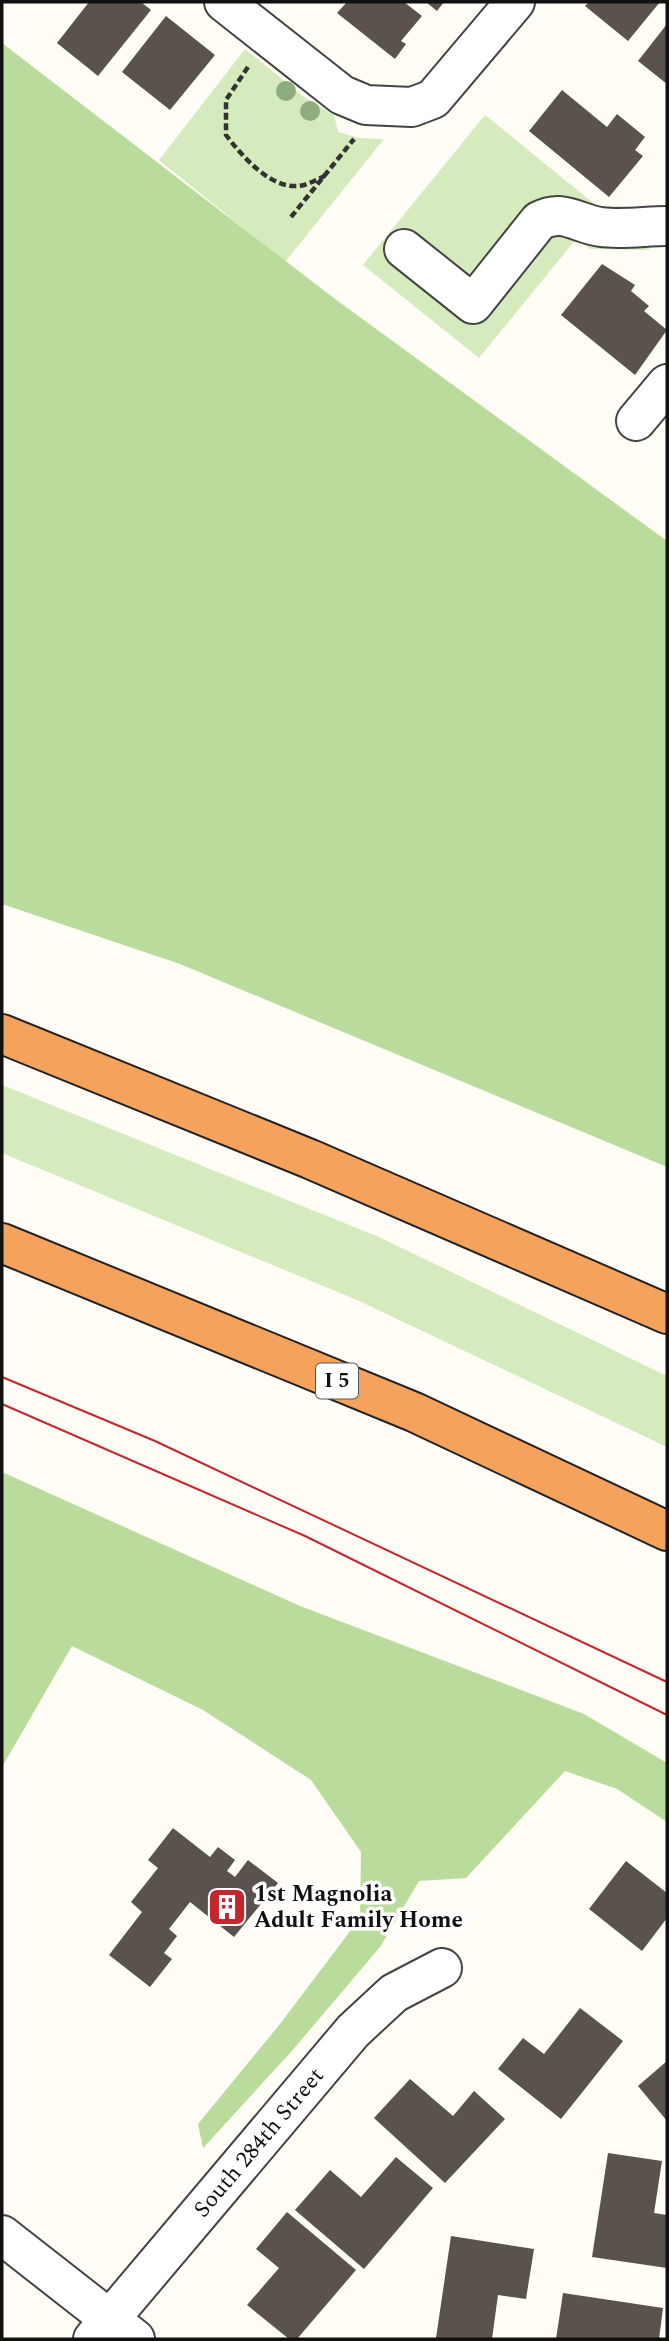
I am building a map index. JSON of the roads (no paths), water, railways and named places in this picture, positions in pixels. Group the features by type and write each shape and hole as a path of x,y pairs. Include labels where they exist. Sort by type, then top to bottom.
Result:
{"highway":[{"path":"2,1034 310,1159 667,1314"},
{"name":"I 5","path":"2,1243 414,1412 667,1531"}],"street":[{"path":"224,2 342,95 366,105 389,107 412,107 433,99 515,2"},
{"path":"404,248 473,304 539,221 548,217 566,215 601,227 667,226"},
{"path":"636,421 667,384"},
{"name":"South 284th Street","path":"112,2333 353,2031 407,1984 442,1968"},
{"path":"2,2235 112,2333"}],"tram line":[{"path":"2,1377 155,1441 667,1682"},
{"path":"2,1404 305,1536 667,1715"}],"place":[{"name":"1st Magnolia Adult Family Home","path":"227,1907"}]}
